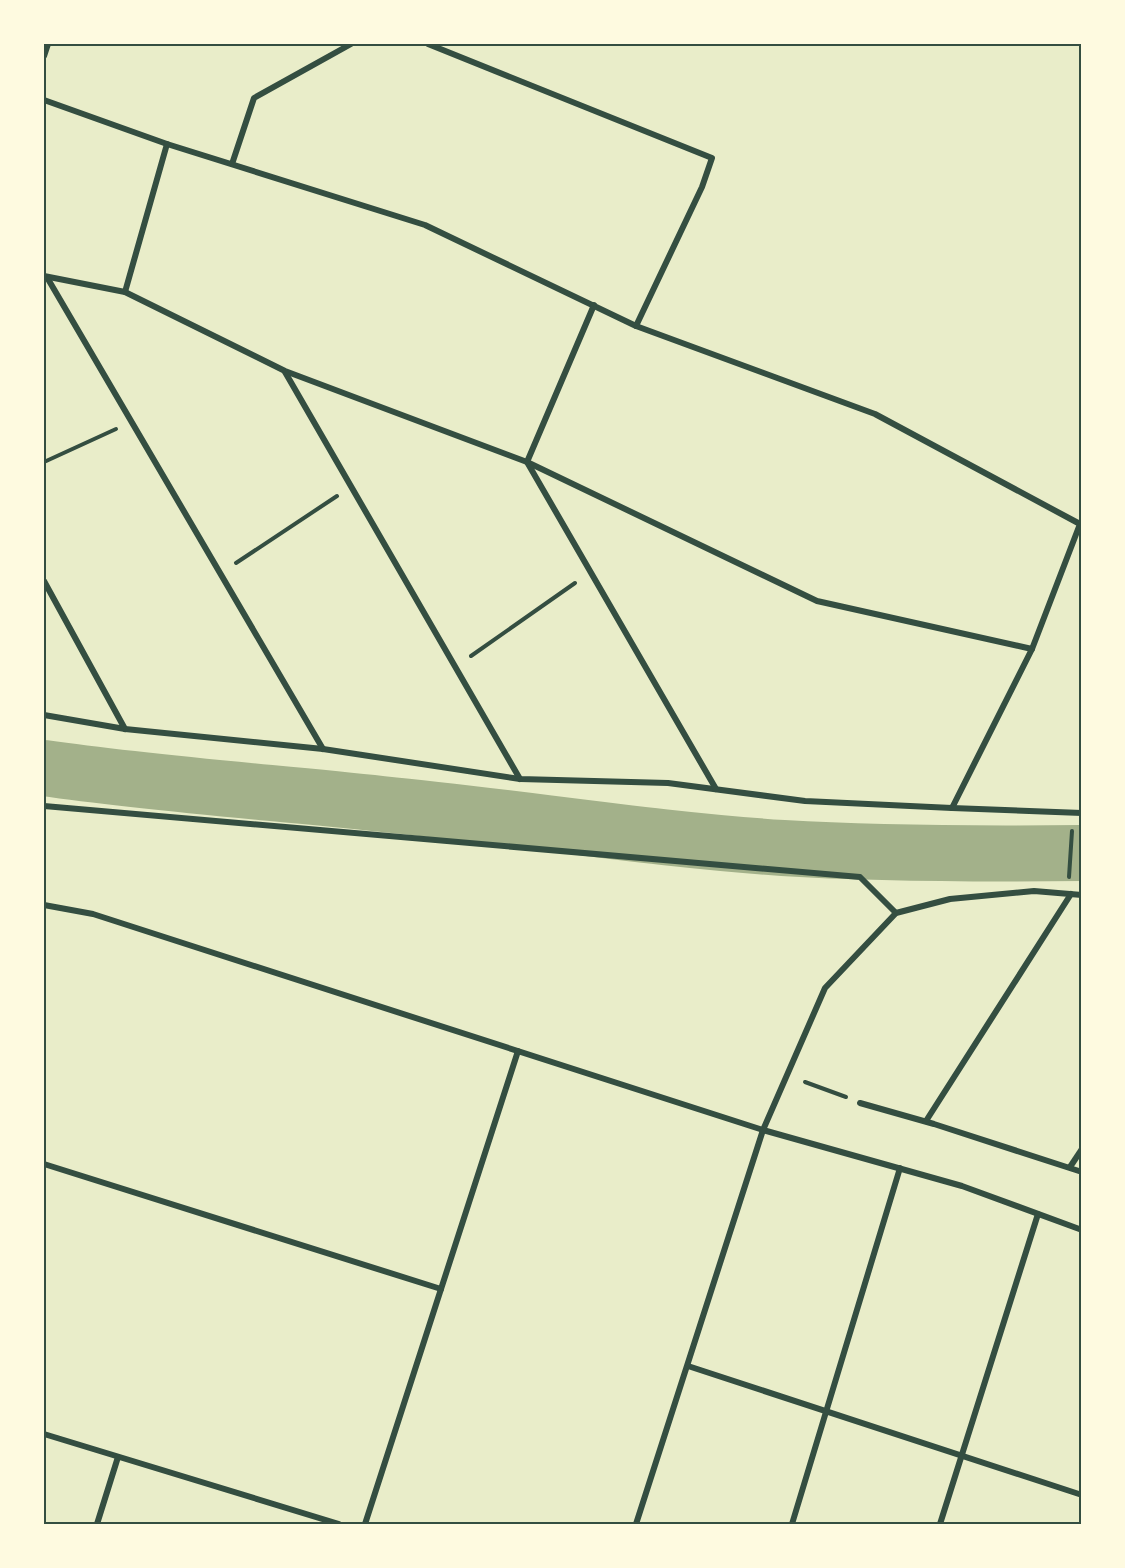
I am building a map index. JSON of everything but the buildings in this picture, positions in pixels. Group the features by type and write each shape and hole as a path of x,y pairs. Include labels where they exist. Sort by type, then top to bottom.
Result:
{"street":[{"path":"44,56 48,44"},
{"path":"232,164 254,98 351,44"},
{"path":"428,44 712,158 702,187 636,326"},
{"path":"44,100 167,144 425,225 636,326 875,414 1080,524 1032,649 952,808"},
{"path":"125,292 167,144"},
{"path":"46,277 125,292 285,371 527,462 817,601 1032,649"},
{"path":"46,277 323,749"},
{"path":"527,462 594,305"},
{"path":"285,371 520,779"},
{"path":"527,462 716,789"},
{"path":"44,581 125,729"},
{"path":"44,715 125,729 323,749 520,779 668,783 806,801 1082,813"},
{"path":"44,806 860,877 896,913"},
{"path":"636,1524 763,1130 825,988 896,913 950,899 1034,891 1082,895"},
{"path":"926,1121 1069,894"},
{"path":"44,905 93,914 763,1130 963,1186 1082,1230"},
{"path":"365,1524 518,1051"},
{"path":"860,1103 926,1121 1082,1172"},
{"path":"1070,1167 1082,1149"},
{"path":"44,1164 441,1289"},
{"path":"792,1524 828,1412 900,1168"},
{"path":"940,1524 1038,1214"},
{"path":"688,1366 1082,1495"},
{"path":"44,1434 339,1524"},
{"path":"97,1524 118,1457"}],"path":[{"path":"44,462 132,422"},
{"path":"220,573 351,487"},
{"path":"455,667 590,572"},
{"path":"1069,894 1074,812"},
{"path":"787,1075 860,1103"}],"waterway":[{"path":"44,768 733,844 895,852 1082,853"}]}
